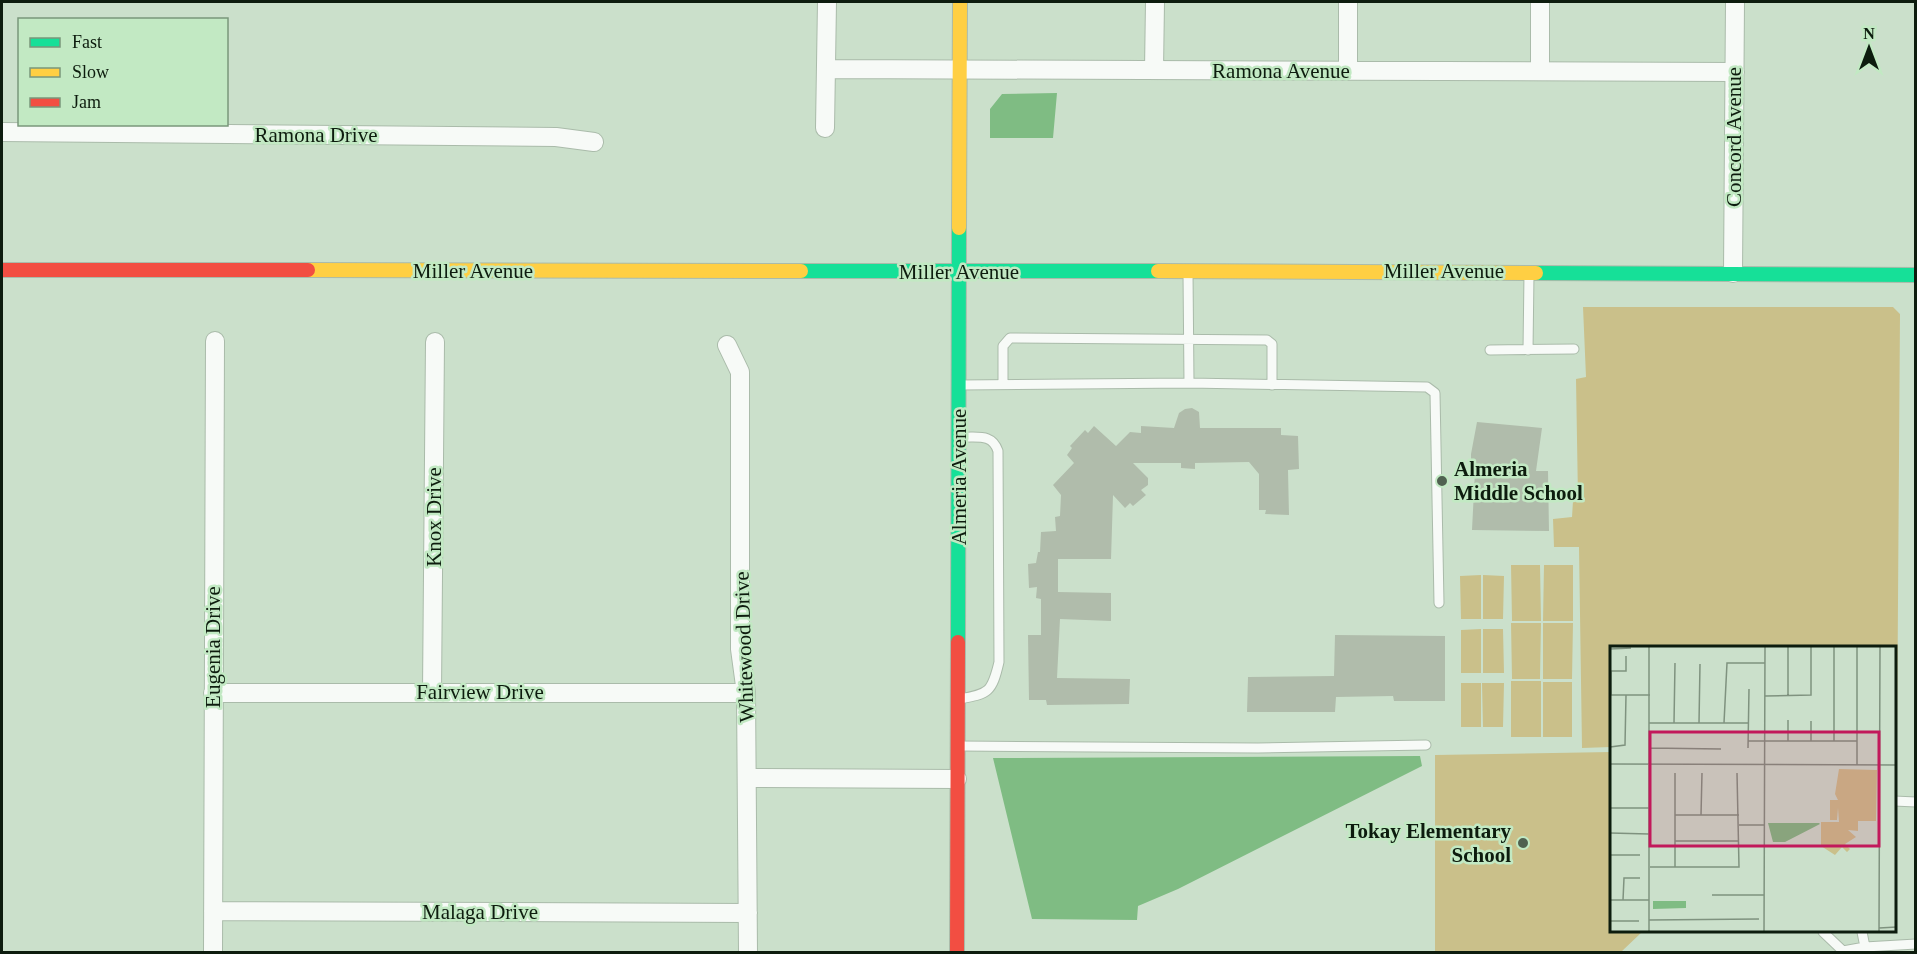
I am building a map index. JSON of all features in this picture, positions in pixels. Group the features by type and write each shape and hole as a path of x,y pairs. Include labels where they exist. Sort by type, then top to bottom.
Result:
{"street":[{"path":"825,128 827,2"},
{"name":"Almeria Avenue","path":"957,952 960,2"},
{"path":"1154,70 1155,2"},
{"path":"1348,2 1348,71"},
{"path":"1540,2 1540,71"},
{"name":"Concord Avenue","path":"1733,273 1735,2"},
{"name":"Ramona Avenue","path":"827,69 1735,72"},
{"name":"Ramona Drive","path":"2,132 556,137 594,142"},
{"name":"Miller Avenue","path":"2,270 1188,271 1916,275"},
{"name":"Eugenia Drive","path":"213,952 215,341"},
{"name":"Knox Drive","path":"432,692 435,342"},
{"name":"Whitewood Drive","path":"727,345 740,372 740,649 746,693 748,952"},
{"name":"Fairview Drive","path":"213,693 746,693"},
{"path":"748,778 957,779"},
{"name":"Malaga Drive","path":"213,911 748,912"}],"lane":[{"path":"1188,271 1190,383"},
{"path":"1528,350 1529,272"},
{"path":"1003,384 1004,346 1010,338 1267,340 1272,344 1272,385"},
{"path":"1490,350 1574,349"},
{"path":"960,385 1190,383 1427,387 1435,393 1439,603"},
{"path":"958,437 989,438 995,442 998,451 999,651 994,684 989,691 980,696 959,699"},
{"path":"958,746 1258,748 1426,745"},
{"path":"1896,801 1916,802"},
{"path":"1824,933 1843,951 1916,944"},
{"path":"1862,933 1865,950"}],"shaded area":[{"path":"1057,93 1053,138 990,138 990,109 1002,94"},
{"path":"1583,307 1893,307 1900,314 1897,745 1896,646 1610,646 1610,747 1582,748 1579,547 1554,547 1553,519 1572,517 1573,501 1578,499 1576,379 1586,377"},
{"path":"1511,565 1540,565 1541,621 1512,621"},
{"path":"1544,565 1573,565 1573,621 1543,621"},
{"path":"1481,575 1481,619 1461,619 1460,576"},
{"path":"1483,575 1504,576 1503,619 1483,619"},
{"path":"1511,623 1541,623 1540,679 1512,679"},
{"path":"1543,623 1573,623 1572,679 1543,679"},
{"path":"1481,629 1481,673 1461,673 1461,630"},
{"path":"1483,629 1503,629 1504,673 1483,673"},
{"path":"1511,681 1541,681 1541,737 1511,737"},
{"path":"1543,682 1572,682 1572,737 1543,737"},
{"path":"1461,683 1481,683 1481,727 1461,727"},
{"path":"1482,683 1504,683 1503,727 1483,727"},
{"name":"Tokay Elementary School","path":"1610,752 1610,933 1641,933 1621,952 1435,952 1435,755"},
{"path":"1420,756 1422,766 1178,889 1138,906 1137,920 1032,919 993,758"}],"building":[{"path":"1192,408 1199,412 1200,428 1281,428 1281,435 1298,436 1299,469 1288,470 1289,515 1265,514 1266,510 1259,510 1259,474 1249,462 1195,463 1195,469 1181,468 1181,463 1133,463 1148,478 1148,485 1141,490 1146,495 1133,506 1130,503 1125,508 1113,495 1111,559 1058,559 1058,592 1111,593 1111,621 1060,619 1057,678 1130,679 1129,704 1047,705 1046,700 1029,700 1028,635 1041,635 1041,599 1036,598 1037,587 1029,588 1028,564 1036,563 1038,552 1040,552 1041,532 1056,531 1055,517 1060,516 1061,495 1053,485 1074,463 1067,455 1072,448 1070,446 1085,430 1088,433 1094,426 1116,446 1130,432 1141,433 1141,426 1174,428 1179,413"},
{"path":"1477,422 1542,428 1536,471 1548,471 1549,531 1472,530 1475,471 1471,472 1471,454"},
{"path":"1335,635 1445,636 1445,701 1394,701 1393,696 1336,697 1335,712 1247,712 1248,677 1334,676"}],"traffic: fast":[{"path":"958,642 959,228"},
{"path":"801,271 1158,271"},
{"path":"1536,273 1916,275"}],"traffic: slow":[{"path":"959,228 960,2"},
{"path":"308,270 801,271"},
{"path":"1158,271 1536,273"}],"traffic: jam":[{"path":"2,270 308,270"},
{"path":"957,952 958,642"}],"place":[{"name":"Almeria Middle School","path":"1442,481"},
{"name":"Tokay Elementary School","path":"1523,843"}]}
